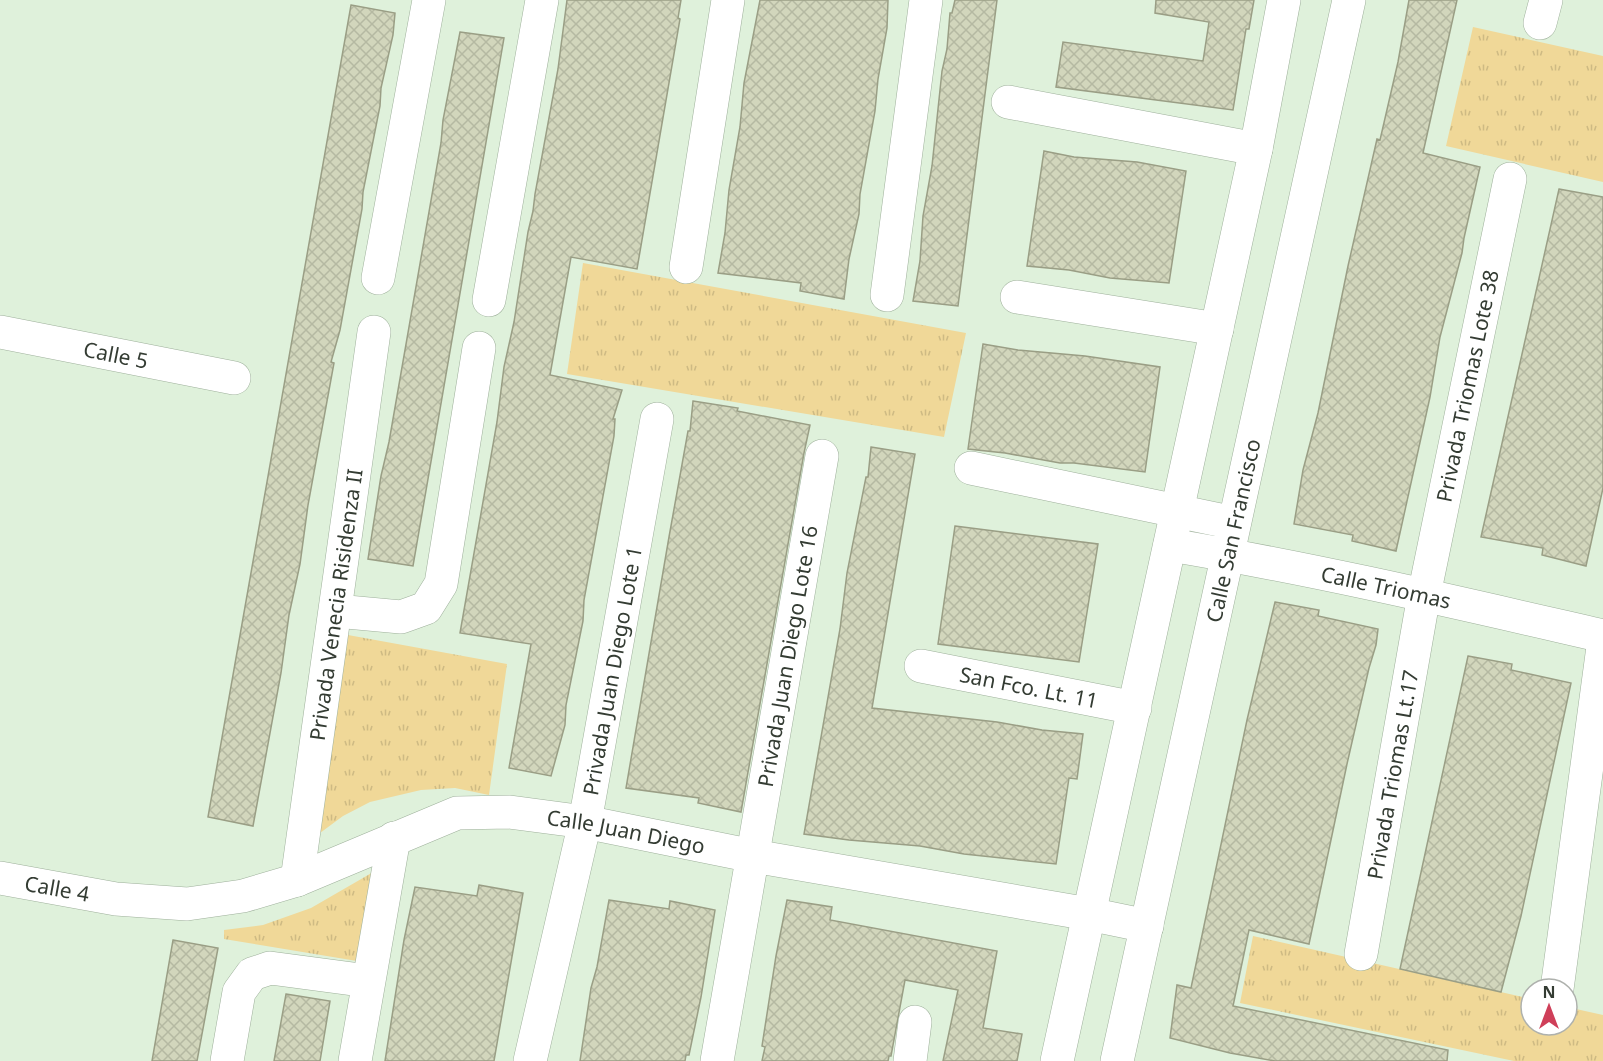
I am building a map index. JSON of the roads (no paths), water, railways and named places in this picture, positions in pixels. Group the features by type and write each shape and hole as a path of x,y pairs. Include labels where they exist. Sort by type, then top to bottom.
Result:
{"street":[{"path":"378,278 429,0"},
{"path":"489,300 542,0"},
{"path":"686,267 728,0"},
{"path":"887,296 926,0"},
{"path":"1057,1061 1256,149 1284,0"},
{"name":"Calle San Francisco","path":"1117,1061 1349,0"},
{"path":"1008,102 1256,149"},
{"name":"Privada Triomas Lote 38","path":"1424,596 1510,179"},
{"path":"1017,297 1217,329"},
{"name":"Calle 5","path":"0,332 234,378"},
{"name":"Privada Venecia Risidenza II","path":"297,879 374,332"},
{"path":"336,611 400,617 426,608 441,584 479,348"},
{"name":"Privada Juan Diego Lote 1","path":"530,1061 585,822 657,419"},
{"name":"Privada Juan Diego Lote 16","path":"717,1061 822,456"},
{"path":"971,468 1177,512 1231,539"},
{"name":"Calle Triomas","path":"1170,545 1231,539 1424,596 1603,636"},
{"name":"Privada Triomas Lt.17","path":"1361,954 1424,596"},
{"path":"1559,977 1603,647"},
{"name":"San Fco. Lt. 11","path":"921,666 1135,708"},
{"name":"Calle Juan Diego","path":"116,899 187,904 243,896 297,879 457,813 510,812 585,822 753,856 1147,926"},
{"path":"355,1061 394,838"},
{"name":"Calle 4","path":"0,878 116,899"},
{"path":"227,1061 239,992 252,974 270,968 368,981"},
{"path":"910,1061 915,1022"}]}
